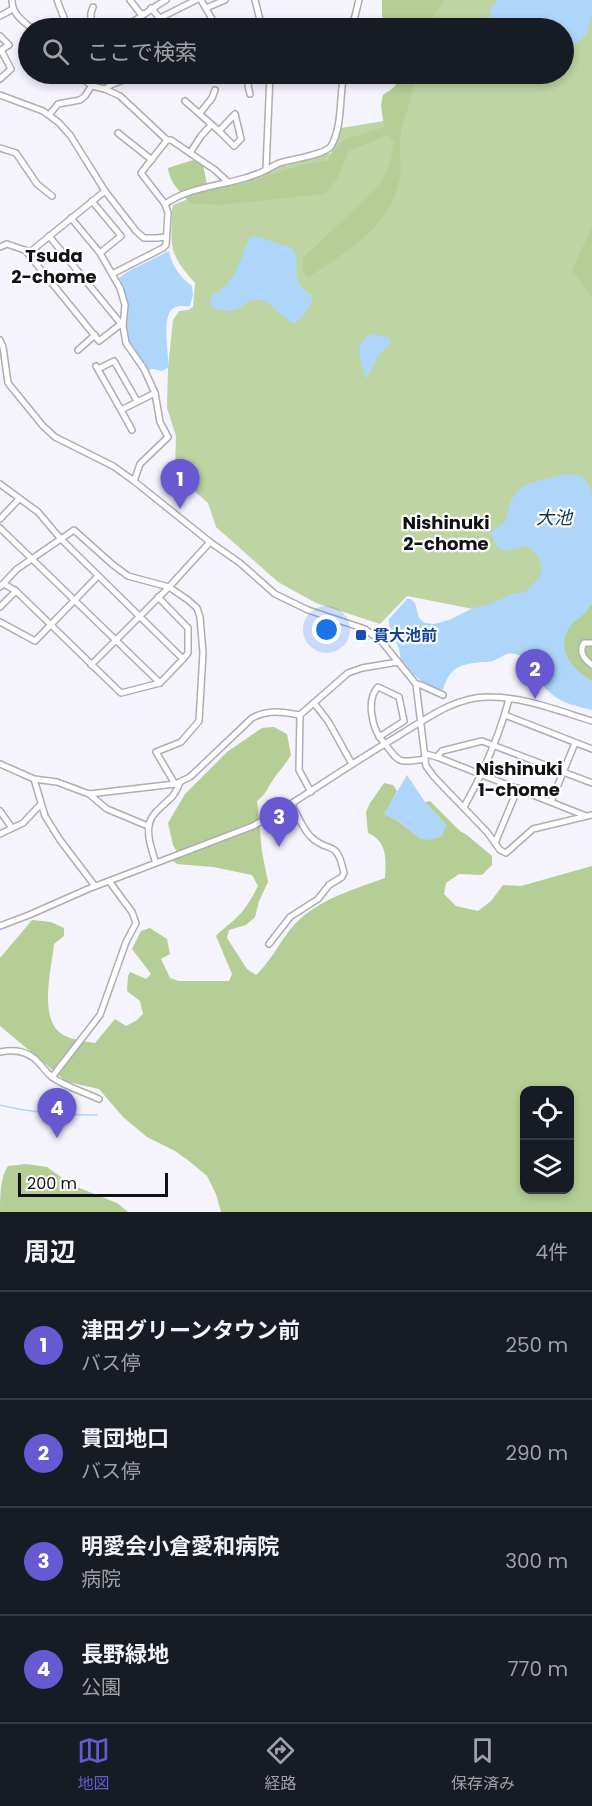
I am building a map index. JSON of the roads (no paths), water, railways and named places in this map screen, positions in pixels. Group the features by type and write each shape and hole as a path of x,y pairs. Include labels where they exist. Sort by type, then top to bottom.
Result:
{"street":[{"path":"12,0 13,9 19,18"},
{"path":"57,0 64,18"},
{"path":"130,0 140,13 144,14"},
{"path":"141,18 151,8 166,0"},
{"path":"151,8 160,18 199,0 212,18"},
{"path":"206,8 225,0"},
{"path":"255,0 260,18"},
{"path":"354,18 359,0"},
{"path":"90,18 93,6"},
{"path":"0,16 13,9"},
{"path":"0,36 9,45 1,51 11,69 0,79"},
{"path":"90,84 120,96 167,140 171,140 215,170 228,182"},
{"path":"105,89 114,84"},
{"path":"248,84 250,94"},
{"path":"266,170 270,84"},
{"path":"165,204 189,193 266,170 280,162 327,151 340,116 343,84"},
{"path":"50,116 58,104 80,100 92,86"},
{"path":"200,113 212,98 215,90"},
{"path":"0,95 43,111 50,116 70,135 105,191 132,226 144,238 166,237"},
{"path":"185,101 234,146 241,139 235,114 219,131"},
{"path":"190,153 201,136 212,125"},
{"path":"118,133 152,160"},
{"path":"112,274 166,245 168,213 165,204 141,173 167,140"},
{"path":"0,148 16,153 37,184 52,196"},
{"path":"0,247 7,244 30,252 105,191"},
{"path":"92,201 120,236"},
{"path":"71,218 100,253 120,288 125,305 122,325 126,343 144,369 155,393 160,422 168,437 140,464 134,481"},
{"path":"100,253 132,226"},
{"path":"49,236 122,325"},
{"path":"25,250 99,341 122,325"},
{"path":"78,350 95,335"},
{"path":"0,340 8,382 49,433 113,466 240,563 275,594 308,610 364,629 382,642 416,684 426,766 488,832 500,849 507,853 533,829 589,815"},
{"path":"132,430 97,367 114,361 137,401"},
{"path":"121,410 155,393"},
{"path":"0,484 38,512 60,538 183,659"},
{"path":"0,519 19,498"},
{"path":"0,528 160,683"},
{"path":"158,597 188,628 188,653 160,683 121,693 16,591 2,585 17,569 74,530 128,576 169,587 197,608 203,653 199,721 181,742 156,752 178,783"},
{"path":"91,664 169,587 210,542"},
{"path":"0,622 35,641 98,576"},
{"path":"0,607 16,591"},
{"path":"592,643 584,643 581,650 582,655 592,665"},
{"path":"311,792 299,770 300,715 354,670 398,662"},
{"path":"416,684 443,695"},
{"path":"379,737 404,721 399,697 378,687 374,691 370,704 376,732 379,737 398,760 404,762 436,757 589,815"},
{"path":"0,926 95,886 254,826 421,722 464,701 489,697 509,699 592,721"},
{"path":"464,807 482,776 505,716 509,699"},
{"path":"314,703 328,721 352,765"},
{"path":"89,794 178,783 190,777 252,718 262,712 279,711 300,715"},
{"path":"505,716 592,749"},
{"path":"436,757 442,751 482,741 592,783"},
{"path":"551,802 575,743"},
{"path":"0,764 34,779 57,782 89,794 107,809 148,826"},
{"path":"34,779 45,816 95,886"},
{"path":"156,863 148,826 153,814 172,799 178,783"},
{"path":"495,843 518,789"},
{"path":"0,834 23,823 41,804"},
{"path":"269,944 290,917 318,899 329,885 342,877 344,873 341,858 335,849 311,837 292,804"},
{"path":"0,811 12,828"},
{"path":"52,1077 100,1015 126,942 136,923 132,912 109,881"},
{"path":"0,1052 20,1051 37,1060 52,1077 99,1100"}],"water":[{"path":"498,0 592,0 592,12 586,35 574,45 574,18 489,18 492,6"},
{"path":"255,236 292,248 296,256 298,281 300,286 311,295 312,300 308,309 296,323 291,323 271,305 260,300 252,300 232,311 212,308 210,297 232,278 249,238"},
{"path":"169,251 177,270 192,286 193,295 190,306 176,307 168,317 166,334 168,368 162,371 152,369 147,371 127,339 125,298 119,278"},
{"path":"373,334 388,337 391,344 378,357 366,379 359,348 366,338"},
{"name":"大池","path":"567,474 582,476 590,488 592,497 592,604 569,628 564,644 568,659 578,671 592,681 592,710 566,703 553,695 546,689 525,659 513,654 456,668 445,683 443,690 418,679 400,659 389,619 407,599 415,603 419,618 425,623 434,624 529,589 542,571 539,558 526,546 507,551 498,548 490,532 505,522 511,500 520,488 530,483"},
{"path":"407,775 425,802 446,825 442,836 431,840 421,839 398,821 384,814"}],"waterway":[{"path":"0,1105 48,1113 97,1115"}],"place":[{"name":"津田グリーンタウン前","path":"180,509"},
{"name":"貫大池前","path":"361,635"},
{"name":"貫団地口","path":"535,699"},
{"name":"明愛会小倉愛和病院","path":"279,847"},
{"name":"長野緑地","path":"57,1138"}],"district":[{"name":"Tsuda 2-chome","path":"54,265"},
{"name":"Nishinuki 2-chome","path":"446,532"},
{"name":"Nishinuki 1-chome","path":"519,778"}]}
